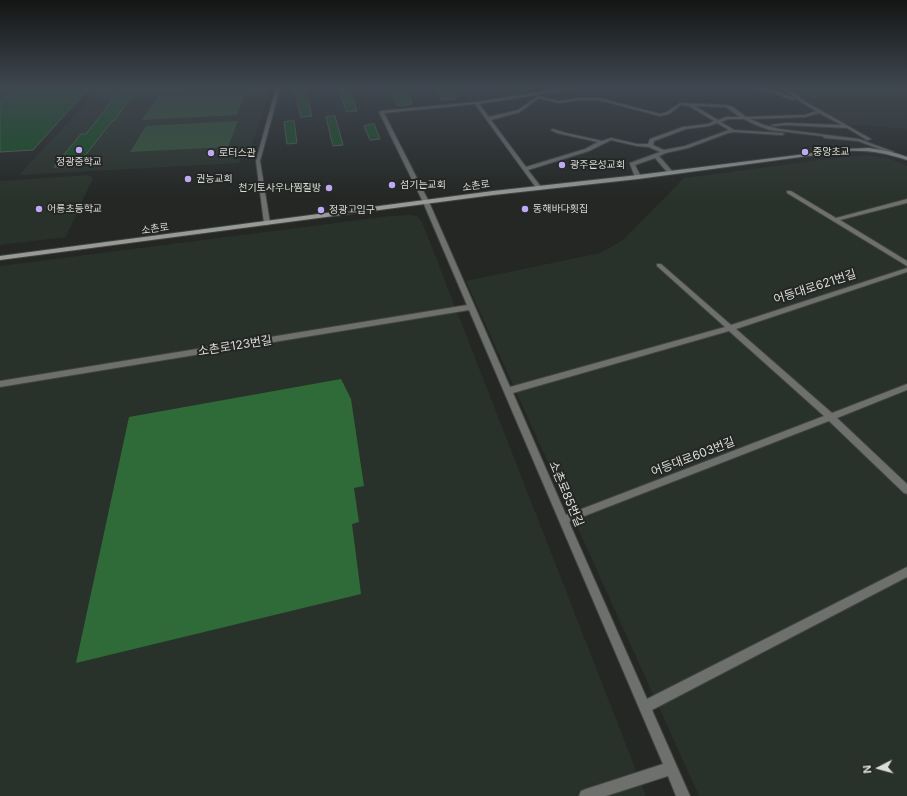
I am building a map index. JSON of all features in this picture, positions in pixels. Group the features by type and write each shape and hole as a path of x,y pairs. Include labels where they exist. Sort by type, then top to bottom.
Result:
{"street":[{"path":"267,223 258,161 268,125"},
{"name":"소촌로85번길","path":"387,125 426,202 470,307 508,391 683,796"},
{"path":"493,125 539,188"},
{"path":"650,146 652,140 685,128 708,125"},
{"path":"724,125 733,131 860,140 892,152"},
{"path":"638,176 632,164 727,132 773,125"},
{"path":"809,125 846,127"},
{"path":"843,125 892,152"},
{"path":"764,126 831,137"},
{"path":"553,130 572,136 602,142"},
{"path":"526,169 587,150 611,139 637,145 650,146 664,152"},
{"name":"소촌로","path":"0,258 426,202 845,150 865,149 892,152 907,159"},
{"path":"656,156 670,172"},
{"path":"789,192 907,264"},
{"path":"835,220 907,201"},
{"path":"658,265 832,418 907,490"},
{"name":"어등대로621번길","path":"730,328 907,270"},
{"name":"소촌로123번길","path":"0,384 470,307"},
{"path":"508,391 730,328"},
{"path":"832,418 907,387"},
{"name":"어등대로603번길","path":"564,520 832,418"},
{"path":"645,707 907,572"},
{"path":"586,796 670,768"}],"shaded area":[{"path":"65,125 258,125 249,154 242,154 239,163 19,175"},
{"path":"859,125 907,125 907,129"},
{"path":"865,155 888,158 907,166 907,796 699,796 466,281 600,253 623,240 684,178"},
{"name":"어룡초등학교","path":"88,175 93,178 66,237 0,245 0,181"},
{"path":"390,216 417,216 422,222 646,796 0,796 0,266"}],"green space":[{"path":"236,125 228,147 130,152 146,126"},
{"path":"341,379 351,399 364,486 354,488 359,522 352,524 361,594 76,663 129,417"}],"building":[{"path":"0,125 55,125 33,150 0,152"},
{"name":"정광중학교","path":"93,125 109,125 77,166 54,167 81,134 86,134"},
{"path":"284,125 295,125 297,143 287,144"},
{"path":"328,125 338,125 343,145 333,146"},
{"path":"374,125 380,139 370,140 364,126"}],"place":[{"name":"정광중학교","path":"79,150"},
{"name":"중앙초교","path":"805,152"},
{"name":"로터스관","path":"211,153"},
{"name":"광주은성교회","path":"562,165"},
{"name":"권능교회","path":"188,179"},
{"name":"섬기는교회","path":"392,185"},
{"name":"천기토사우나찜질방","path":"329,188"},
{"name":"어룡초등학교","path":"39,209"},
{"name":"동해바다횟집","path":"525,209"},
{"name":"정광고입구","path":"321,210"}]}
